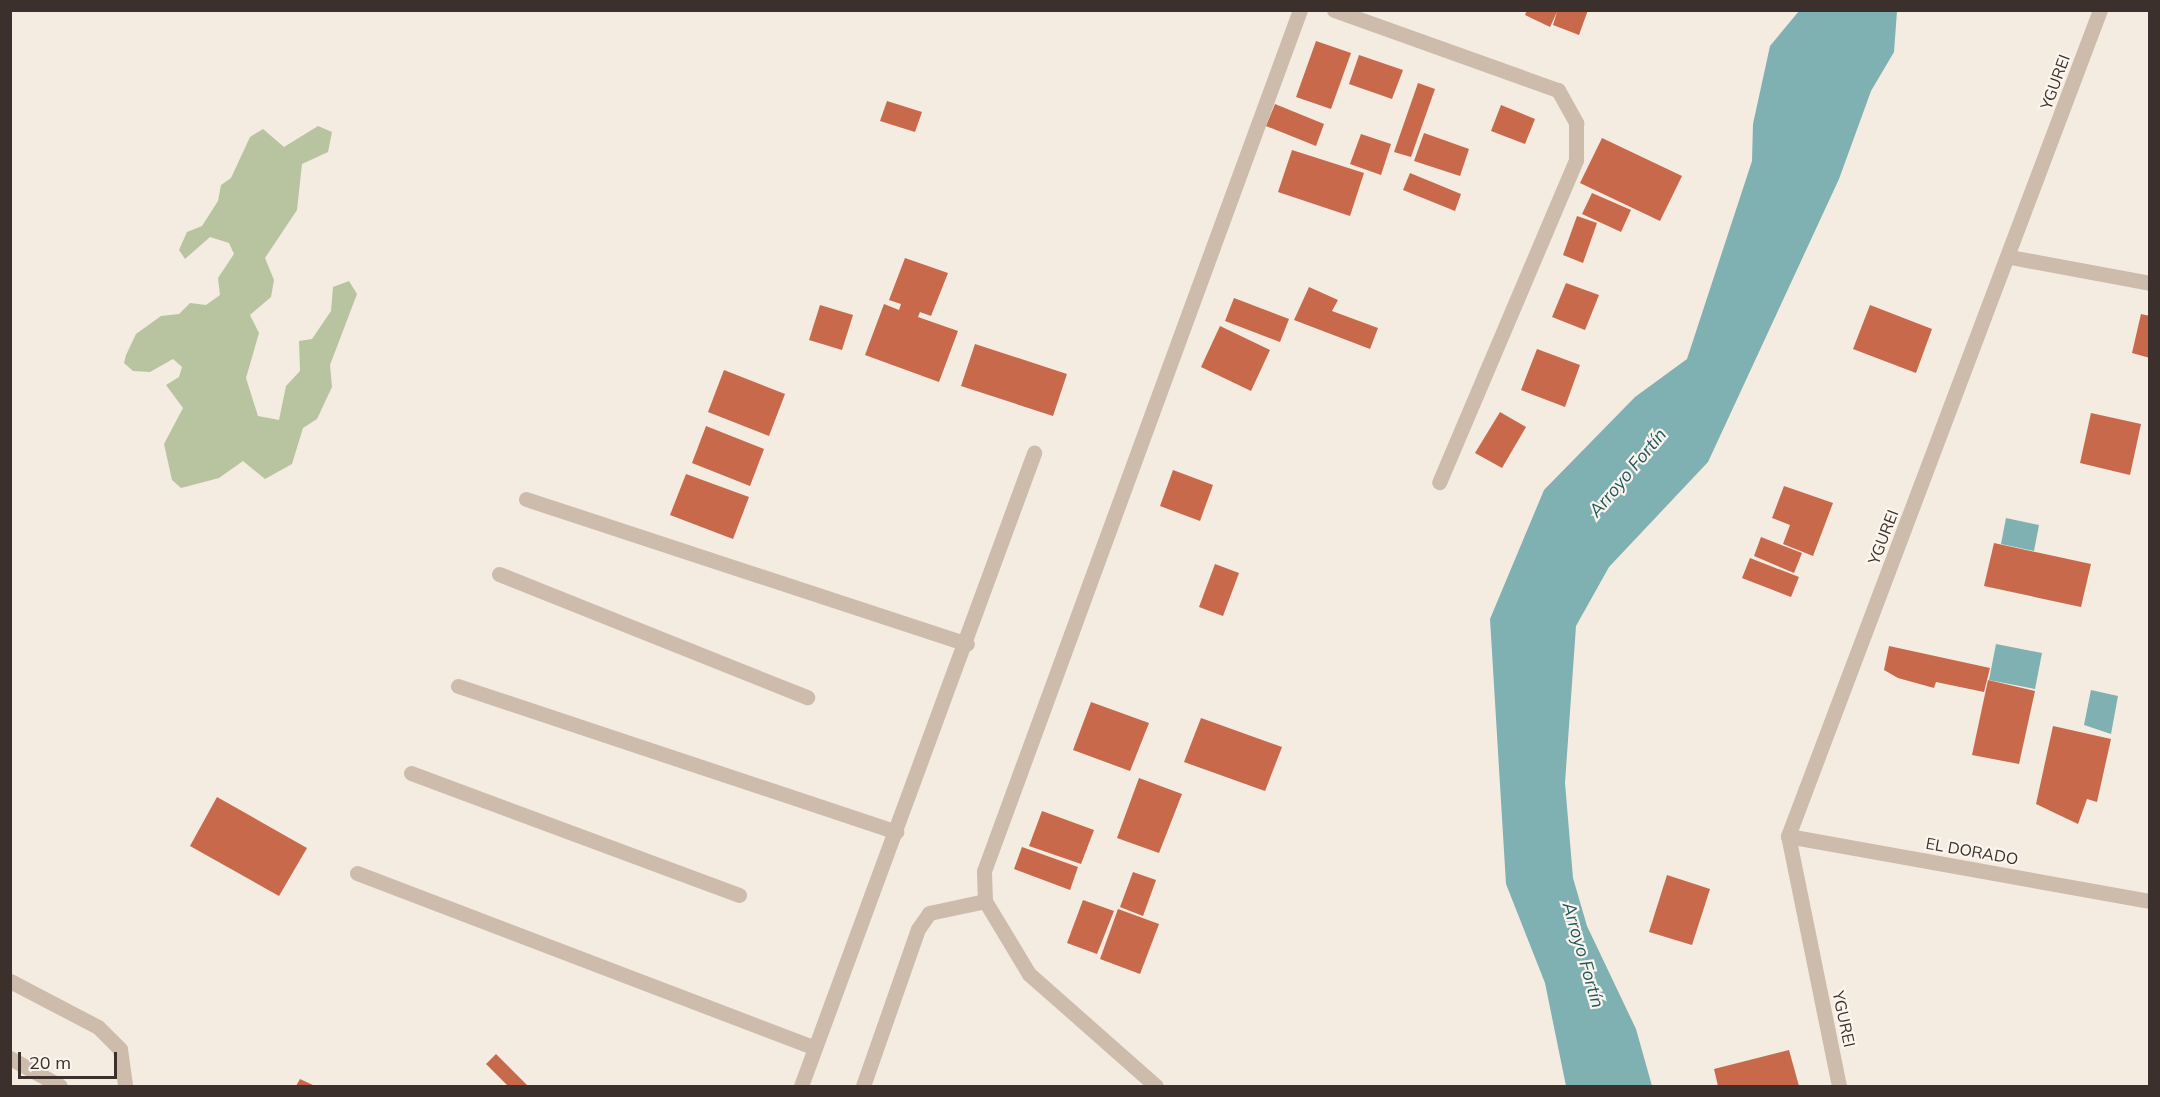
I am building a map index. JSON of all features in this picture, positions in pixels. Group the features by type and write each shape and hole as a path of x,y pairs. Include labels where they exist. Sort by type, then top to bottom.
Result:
{"street":[{"path":"1156,1086 1029,974 985,901 984,870 1300,10"},
{"path":"1334,10 1558,90 1576,123 1575,160 1439,482"},
{"name":"YGUREI","path":"1839,1086 1788,836 2010,257 2100,10"},
{"path":"2010,257 2150,283"},
{"path":"801,1086 967,644 1034,453"},
{"path":"526,499 967,644"},
{"path":"499,574 807,697"},
{"path":"458,686 896,832"},
{"path":"411,772 739,896"},
{"name":"EL DORADO","path":"1788,836 2150,901"},
{"path":"357,873 815,1048"},
{"path":"863,1086 918,929 929,913 985,901"},
{"path":"10,981 98,1027 120,1049 124,1086"},
{"path":"10,1058 60,1086"}],"green space":[{"path":"318,126 332,132 328,152 302,164 297,210 265,258 274,280 271,297 250,315 259,333 246,378 258,416 279,420 286,386 300,371 299,341 312,339 331,311 333,287 349,281 357,294 330,365 332,387 317,419 303,428 292,464 265,479 243,461 219,478 181,488 172,480 164,444 183,408 166,385 179,377 182,367 173,359 150,372 133,371 124,363 126,355 136,334 161,316 179,314 190,303 206,305 220,295 218,278 234,254 229,243 210,237 185,259 179,250 187,232 202,226 218,201 221,185 231,178 250,137 263,129 284,147"}],"water":[{"name":"Arroyo Fortín","path":"1799,11 1897,11 1894,52 1871,91 1839,179 1708,462 1609,567 1576,626 1565,783 1573,878 1587,926 1636,1029 1652,1086 1566,1086 1545,983 1506,884 1490,619 1544,490 1635,397 1687,359 1752,161 1753,124 1770,46"},
{"path":"2006,518 2039,525 2034,551 2001,544"},
{"path":"1996,644 2042,653 2035,689 1989,680"},
{"path":"2091,690 2118,696 2111,734 2084,725"}],"building":[{"path":"1527,10 1588,10 1579,35 1553,25 1557,12 1550,27 1525,15"},
{"path":"1316,41 1351,53 1331,109 1296,97"},
{"path":"1359,55 1403,70 1392,99 1349,84"},
{"path":"1418,83 1435,89 1411,157 1394,152"},
{"path":"887,101 922,112 915,132 880,121"},
{"path":"1275,104 1324,124 1316,146 1266,126"},
{"path":"1501,105 1535,119 1525,144 1491,131"},
{"path":"1424,133 1469,149 1460,176 1414,161"},
{"path":"1361,134 1391,144 1381,175 1350,164"},
{"path":"1602,138 1682,176 1660,221 1580,183"},
{"path":"1292,150 1364,173 1350,216 1278,192"},
{"path":"1410,173 1461,194 1455,211 1403,190"},
{"path":"1592,193 1631,210 1621,232 1582,214"},
{"path":"1577,216 1597,223 1583,263 1563,255"},
{"path":"905,258 948,273 931,316 920,312 918,317 958,331 939,382 865,355 884,304 899,310 901,304 889,300"},
{"path":"1566,283 1599,295 1585,330 1552,317"},
{"path":"1309,287 1338,300 1332,311 1378,328 1370,349 1294,320"},
{"path":"1234,298 1289,319 1280,342 1225,321"},
{"path":"820,305 853,315 842,350 809,340"},
{"path":"1870,305 1932,329 1916,373 1853,349"},
{"path":"2141,314 2150,316 2150,358 2132,353"},
{"path":"1220,326 1270,350 1251,391 1201,367"},
{"path":"975,344 1067,374 1053,416 961,386"},
{"path":"1537,349 1580,365 1565,407 1521,390"},
{"path":"724,370 785,394 769,436 708,412"},
{"path":"1500,412 1526,427 1502,468 1475,453"},
{"path":"2091,413 2141,424 2130,475 2080,463"},
{"path":"706,426 764,449 750,486 692,463"},
{"path":"1173,470 1213,485 1200,521 1160,506"},
{"path":"686,474 749,497 733,539 670,515"},
{"path":"1784,486 1833,503 1813,556 1783,544 1790,525 1772,518"},
{"path":"1761,537 1802,553 1794,573 1754,556"},
{"path":"1994,543 2091,564 2081,607 1984,586"},
{"path":"1750,558 1799,577 1791,597 1742,578"},
{"path":"1215,564 1239,573 1223,616 1199,607"},
{"path":"1889,646 1990,668 1984,692 1936,682 1934,688 1898,678 1884,670"},
{"path":"1988,680 2035,691 2019,764 1972,755"},
{"path":"1091,702 1149,723 1130,771 1073,750"},
{"path":"1201,718 1282,747 1265,791 1184,762"},
{"path":"2053,726 2111,739 2097,802 2087,799 2078,824 2036,804"},
{"path":"1139,778 1182,794 1159,853 1117,838"},
{"path":"217,797 307,848 279,896 190,846"},
{"path":"1042,811 1094,830 1081,864 1029,846"},
{"path":"1022,847 1078,867 1070,890 1014,869"},
{"path":"1133,872 1156,880 1143,916 1120,907"},
{"path":"1667,875 1710,889 1692,945 1649,932"},
{"path":"1083,900 1114,911 1097,954 1067,943"},
{"path":"1118,909 1159,924 1140,974 1100,959"},
{"path":"1789,1050 1799,1086 1718,1086 1714,1069"},
{"path":"496,1054 528,1086 508,1086 486,1064"},
{"path":"300,1079 315,1086 296,1086"}]}
